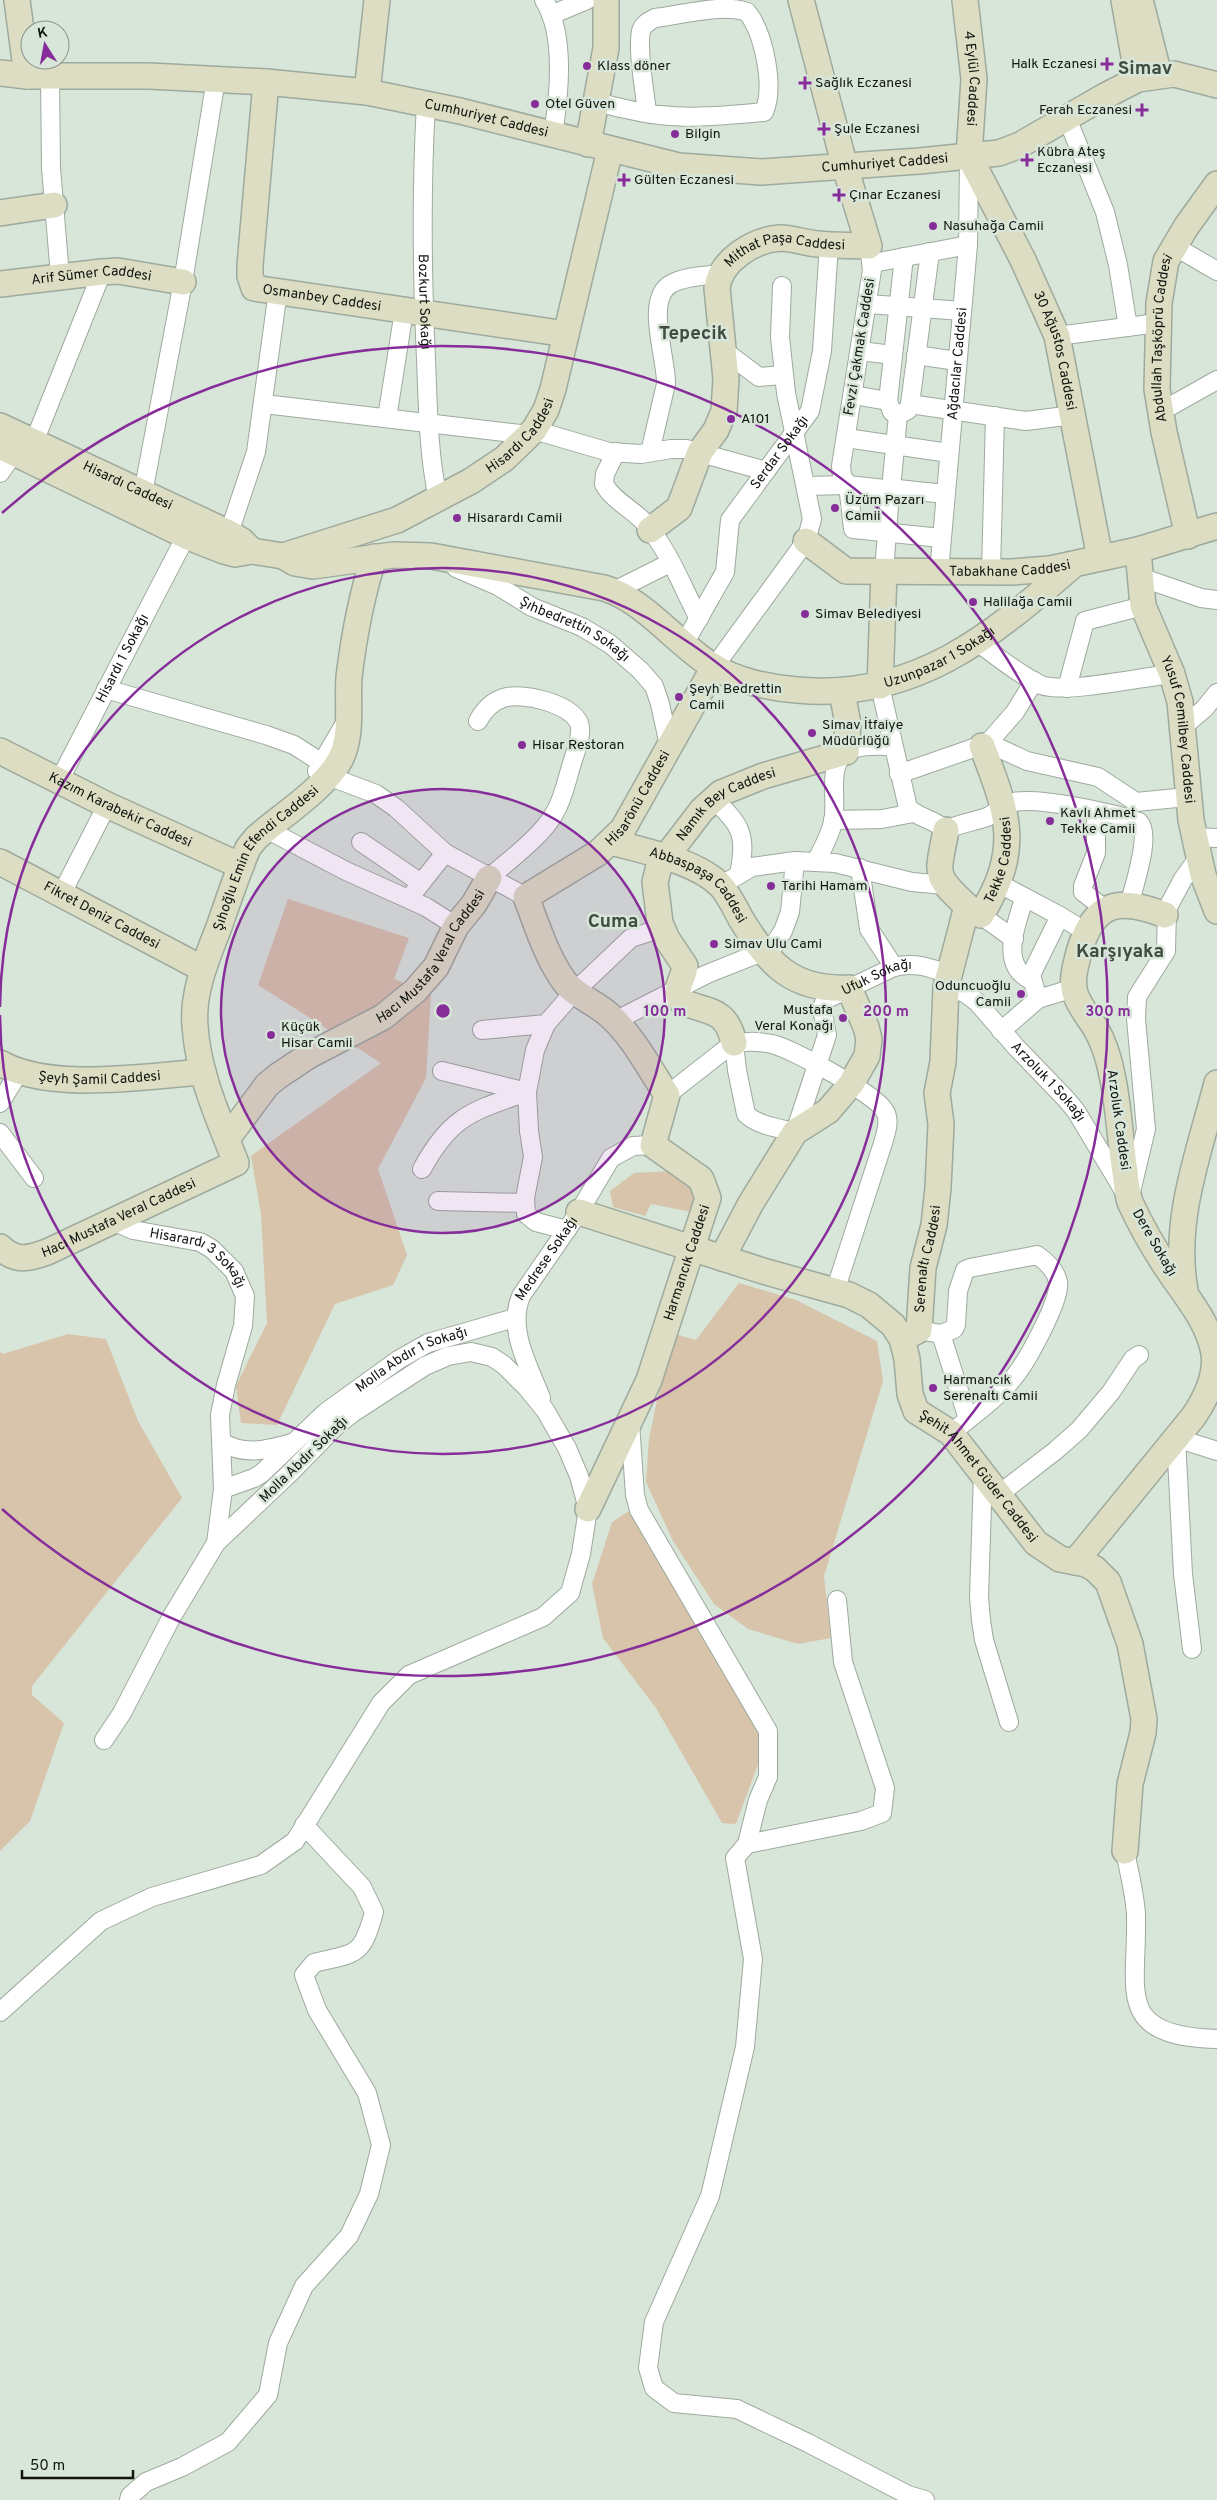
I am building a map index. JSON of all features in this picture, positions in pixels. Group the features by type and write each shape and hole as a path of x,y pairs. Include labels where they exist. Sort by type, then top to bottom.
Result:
{"street":[{"path":"18,0 38,76 51,168 60,276"},
{"path":"367,92 377,0"},
{"path":"553,135 558,75 555,31 548,8 587,0"},
{"name":"Hisardı Caddesi","path":"0,426 16,447 186,536 224,552 235,554 252,551 283,556 397,520 491,468 531,432 550,400 566,334 599,147 596,102 606,48 606,0"},
{"name":"Fevzi Çakmak Caddesi","path":"801,0 845,167 871,254 868,304 841,471 848,485 853,529 887,534"},
{"name":"4 Eylül Caddesi","path":"965,0 974,79 969,156"},
{"path":"1124,0 1149,77"},
{"path":"1140,0 1149,77"},
{"path":"596,102 647,114 682,116 764,112 770,92 767,67 752,19 747,12 739,9 674,16 647,22 641,29 647,114"},
{"name":"Cumhuriyet Caddesi","path":"0,73 38,76 149,76 216,79 367,92 426,104 679,166 722,171 761,172 845,167 969,156 1009,150 1067,118 1149,77"},
{"path":"1149,77 1190,77 1217,85"},
{"path":"143,493 183,282 216,79"},
{"name":"Osmanbey Caddesi","path":"266,82 250,276 254,288 566,334"},
{"name":"Bozkurt Sokağı","path":"426,104 414,312 429,422 431,459 438,498"},
{"path":"1067,118 1106,212 1118,265 1128,327"},
{"name":"Ağdacılar Caddesi","path":"938,572 968,245 969,156"},
{"name":"30 Ağustos Caddesi","path":"969,156 1023,260 1057,336 1100,558"},
{"name":"Abdullah Taşköprü Caddesi","path":"1188,536 1160,412 1156,372 1158,323 1162,278 1166,261 1174,246 1217,184"},
{"path":"0,213 54,205"},
{"name":"Mithat Paşa Caddesi","path":"650,530 680,508 700,452 716,430 724,411 726,379 717,288 720,274 735,257 748,248 772,239 792,239 829,244 871,254"},
{"name":"Serdar Sokağı","path":"684,644 725,572 730,520 810,411 819,374 829,244"},
{"path":"871,254 904,257 968,245"},
{"path":"1174,246 1217,271"},
{"path":"930,252 916,355 899,407 884,572 880,686 905,803 913,813 938,823 946,830"},
{"path":"899,407 893,355 904,257"},
{"name":"Arif Sümer Caddesi","path":"0,284 118,271 183,282"},
{"path":"0,473 16,447 102,272"},
{"path":"650,452 666,384 658,320 658,308 662,293 672,283 720,274"},
{"path":"283,556 295,563 313,566 393,555 431,556 614,591 714,667 806,541 812,519 784,375 780,330 782,286"},
{"path":"229,533 253,466 264,404 278,291"},
{"path":"868,304 962,311"},
{"path":"387,418 414,312"},
{"path":"1057,336 1158,323"},
{"path":"723,350 759,378 784,375"},
{"path":"860,351 893,355"},
{"path":"916,355 957,360"},
{"path":"1160,412 1217,380"},
{"path":"853,395 899,407 953,411 1026,421 1073,415"},
{"path":"264,404 531,432 616,452 650,452 679,448 700,452 766,471"},
{"path":"991,572 995,416"},
{"path":"846,438 949,453"},
{"name":"Hisardı Caddesi","path":"16,447 143,493 229,533 242,541 252,551"},
{"path":"616,452 605,474 604,484 613,496 641,519 650,530 670,563 699,619"},
{"path":"806,486 892,487 946,494"},
{"name":"Tabakhane Caddesi","path":"806,541 846,571 1033,571 1138,550 1217,526"},
{"path":"887,534 942,538"},
{"name":"Hisardı 1 Sokağı","path":"59,781 186,536"},
{"name":"Yusuf Cemilbey Caddesi","path":"1138,550 1143,606 1172,674 1180,702 1184,726 1188,798 1203,844 1208,889 1217,911"},
{"name":"Şıhbedrettin Sokağı","path":"431,556 498,586 532,607 582,627 610,644 640,670 654,686 669,745"},
{"name":"Şıhoğlu Emin Efendi Caddesi","path":"236,1163 203,1072 194,1024 203,969 244,857 266,829 345,748 348,696 358,612 374,557"},
{"path":"614,591 670,563"},
{"name":"Uzunpazar 1 Sokağı","path":"714,667 768,686 815,692 842,692 880,686 938,664 977,642 1073,564"},
{"path":"1140,577 1201,598 1217,600"},
{"path":"1067,688 1086,621 1143,606"},
{"path":"977,642 1034,681 1053,688 1067,688 1172,674"},
{"name":"Hisarönü Caddesi","path":"526,897 587,861 611,842 632,816 669,745 714,667"},
{"path":"899,774 985,745 1015,712 1034,681"},
{"path":"106,689 266,735 294,746 325,769 383,799 445,854 526,897 551,959 564,981 574,992 603,1010 615,1021 634,1044 667,1095"},
{"path":"816,861 833,820 836,768 846,752 848,724 842,692"},
{"path":"1184,726 1204,709 1217,693"},
{"path":"478,721 495,701 512,696 522,696 559,706 576,718 580,727 578,744 553,816 489,878"},
{"path":"985,745 1027,761 1098,777 1130,800 1145,802 1188,798"},
{"name":"Tekke Caddesi","path":"974,911 998,883 1008,846 1008,827 985,745"},
{"path":"846,752 893,746"},
{"name":"Kazım Karabekir Caddesi","path":"0,751 107,805 244,857"},
{"name":"Namık Bey Caddesi","path":"677,990 684,972 684,966 662,928 655,882 659,866 702,810 713,799 736,785 846,752"},
{"path":"244,857 256,825 325,769"},
{"path":"713,799 731,816 742,832 743,852 730,880"},
{"path":"1001,1030 1038,1000 1074,988 1075,968 1086,932 1100,912 1117,907 1142,853 1143,829 1138,822 1130,800"},
{"path":"946,830 966,821 985,818 1014,802 1029,802 1096,812 1138,822"},
{"path":"61,895 107,805"},
{"path":"1096,812 1096,853 1083,886 1083,892 1117,907 1165,915 1183,878 1203,844"},
{"path":"833,820 882,819 913,813"},
{"path":"266,829 346,871 408,898 456,926"},
{"path":"946,830 940,870 944,885 974,911 1014,938"},
{"path":"361,842 421,883"},
{"name":"Abbaspaşa Caddesi","path":"611,842 730,880 764,952 778,968 800,982 828,988 849,988"},
{"path":"408,898 445,854"},
{"path":"615,1021 708,974 764,952 777,942 790,912 795,861"},
{"path":"730,880 761,864 816,861 860,868 912,882 944,885"},
{"name":"Fikret Deniz Caddesi","path":"0,862 203,969"},
{"path":"860,868 869,929 894,967"},
{"name":"Hacı Mustafa Veral Caddesi","path":"227,1139 267,1085 288,1068 375,1022 415,991 439,962 456,926 474,904 489,878"},
{"path":"998,883 1086,932"},
{"path":"1024,898 1014,938 1013,954 1017,968 1032,982"},
{"name":"Serenaltı Caddesi","path":"921,1334 923,1268 934,1225 938,1188 941,1124 937,1092 943,1062 947,980 974,911"},
{"name":"Dere Sokağı","path":"1075,1562 1205,1400 1213,1378 1215,1356 1210,1336 1186,1295 1155,1250 1129,1200 1146,1129 1136,1006 1139,991 1158,967 1166,951 1168,937 1165,915"},
{"path":"1038,1000 1032,982 1032,972 1060,916"},
{"path":"662,928 641,933 632,938 574,992 546,1024 533,1056 527,1092 529,1131 533,1157 525,1202 526,1214 530,1219 573,1221 693,1248 835,1291 868,1305 893,1325 921,1334 949,1332 956,1325 958,1291 965,1270 1037,1255 1056,1275 1059,1282 1057,1298 1025,1361 1005,1388 959,1426 921,1334"},
{"name":"Ufuk Sokağı","path":"795,1132 827,1035 823,1004 828,998 894,967 915,964 947,980"},
{"name":"Arzoluk 1 Sokağı","path":"947,980 971,997 1076,1111 1129,1200"},
{"path":"722,1258 751,1203 795,1132 828,1111 851,1084 867,1056 869,1039 862,1014 849,988"},
{"name":"Arzoluk Caddesi","path":"1074,988 1079,1002 1098,1031 1109,1060 1129,1200"},
{"path":"677,990 682,1002 722,1017 728,1024 734,1044 746,1114 762,1124 795,1132"},
{"path":"482,1030 546,1024"},
{"path":"653,1145 667,1095 734,1044 747,1042 773,1045 851,1084 875,1100 884,1110 887,1121 883,1143 835,1291"},
{"path":"0,1103 10,1068"},
{"name":"Şeyh Şamil Caddesi","path":"10,1068 46,1078 97,1079 203,1072"},
{"path":"442,1070 527,1092"},
{"path":"1186,1295 1181,1267 1182,1229 1217,1083"},
{"path":"422,1169 441,1137 460,1119 527,1092"},
{"path":"0,1133 34,1178"},
{"name":"Medrese Sokağı","path":"545,1410 519,1338 515,1318 522,1296 573,1221 611,1158 633,1146 653,1145"},
{"name":"Harmancık Caddesi","path":"588,1509 649,1380 706,1206 706,1188 701,1179 653,1145"},
{"name":"Hacı Mustafa Veral Caddesi","path":"0,1248 16,1259 30,1258 114,1221 236,1163"},
{"path":"438,1201 525,1202"},
{"name":"Hisarardı 3 Sokağı","path":"114,1221 133,1230 200,1242 224,1259 239,1281 245,1296 243,1326 222,1400 222,1489 216,1543"},
{"name":"Molla Abdır 1 Sokağı","path":"222,1489 254,1478 262,1473 326,1412 415,1350 440,1339 515,1318"},
{"name":"Şehit Ahmet Güder Caddesi","path":"921,1334 907,1358 910,1394 916,1411 959,1426 983,1474 1036,1543 1060,1559 1095,1569 1108,1582 1130,1644 1143,1703 1143,1733 1130,1784 1125,1851"},
{"name":"Molla Abdır Sokağı","path":"104,1740 122,1713 171,1618 216,1543 292,1472 335,1426 406,1377 436,1360 472,1352 492,1357 527,1388 545,1410 567,1448 579,1476 588,1509"},
{"path":"998,1495 1079,1430 1111,1392 1133,1360 1140,1355"},
{"path":"630,1423 635,1495 639,1510 768,1731 768,1777 758,1800 747,1844 735,1858 753,1959 745,2047 710,2196 654,2322 648,2368 654,2388 674,2403 737,2409 808,2443 908,2495 925,2500"},
{"path":"1192,1649 1181,1554 1176,1438 1217,1451"},
{"path":"221,1442 231,1448 250,1451 292,1443"},
{"path":"983,1474 979,1597 981,1620 984,1640 1009,1722"},
{"path":"0,2012 101,1921 152,1897 261,1865 295,1841 382,1703 409,1675 543,1617 570,1593 581,1554 588,1509"},
{"path":"747,1844 860,1821 882,1813 885,1788 843,1662 838,1600"},
{"path":"129,2500 130,2496 146,2482 182,2467 228,2442 268,2396 278,2343 304,2286 349,2236 369,2194 381,2145 367,2093 316,2010 304,1975 314,1962 353,1954 368,1938 374,1912 362,1888 304,1825"},
{"path":"1125,1851 1136,1915 1133,1986 1139,2008 1154,2025 1165,2031 1217,2039"}],"shaded area":[{"path":"288,899 409,938 394,979 431,994 426,1078 378,1169 407,1255 393,1285 335,1304 277,1425 241,1423 236,1386 267,1323 261,1214 251,1156 381,1063 258,985"},
{"path":"672,1171 697,1185 701,1200 692,1212 651,1204 645,1216 613,1207 610,1191 634,1173"},
{"path":"739,1283 796,1300 877,1341 883,1381 824,1576 831,1638 798,1644 748,1629 714,1604 673,1541 646,1482 649,1439 671,1333 696,1340"},
{"path":"68,1334 106,1339 138,1421 182,1498 32,1686 32,1695 64,1723 30,1821 0,1851 0,1351 3,1354"},
{"path":"629,1511 757,1728 761,1756 736,1824 722,1823 656,1708 603,1638 592,1584 612,1522"}],"place":[{"name":"Halk Eczanesi","path":"1107,64"},
{"name":"Klass döner","path":"587,66"},
{"name":"Sağlık Eczanesi","path":"805,83"},
{"name":"Otel Güven","path":"535,104"},
{"name":"Ferah Eczanesi","path":"1142,110"},
{"name":"Şule Eczanesi","path":"824,129"},
{"name":"Bilgin","path":"675,134"},
{"name":"Kübra Ateş Eczanesi","path":"1027,160"},
{"name":"Gülten Eczanesi","path":"624,180"},
{"name":"Çınar Eczanesi","path":"839,195"},
{"name":"Nasuhağa Camii","path":"933,226"},
{"name":"A101","path":"731,419"},
{"name":"Üzüm Pazarı Camii","path":"835,508"},
{"name":"Hisarardı Camii","path":"457,518"},
{"name":"Halilağa Camii","path":"973,602"},
{"name":"Simav Belediyesi","path":"805,614"},
{"name":"Şeyh Bedrettin Camii","path":"679,697"},
{"name":"Simav İtfaiye Müdürlüğü","path":"812,733"},
{"name":"Hisar Restoran","path":"522,745"},
{"name":"Kavlı Ahmet Tekke Camii","path":"1050,821"},
{"name":"Tarihi Hamam","path":"771,886"},
{"name":"Simav Ulu Cami","path":"714,944"},
{"name":"Oduncuoğlu Camii","path":"1021,994"},
{"name":"Mustafa Veral Konağı","path":"843,1018"},
{"name":"Küçük Hisar Camii","path":"271,1035"},
{"name":"Harmancık Serenaltı Camii","path":"933,1388"}],"district":[{"name":"Simav","path":"1145,69"},
{"name":"Tepecik","path":"693,334"},
{"name":"Cuma","path":"613,922"},
{"name":"Karşıyaka","path":"1120,952"}]}
